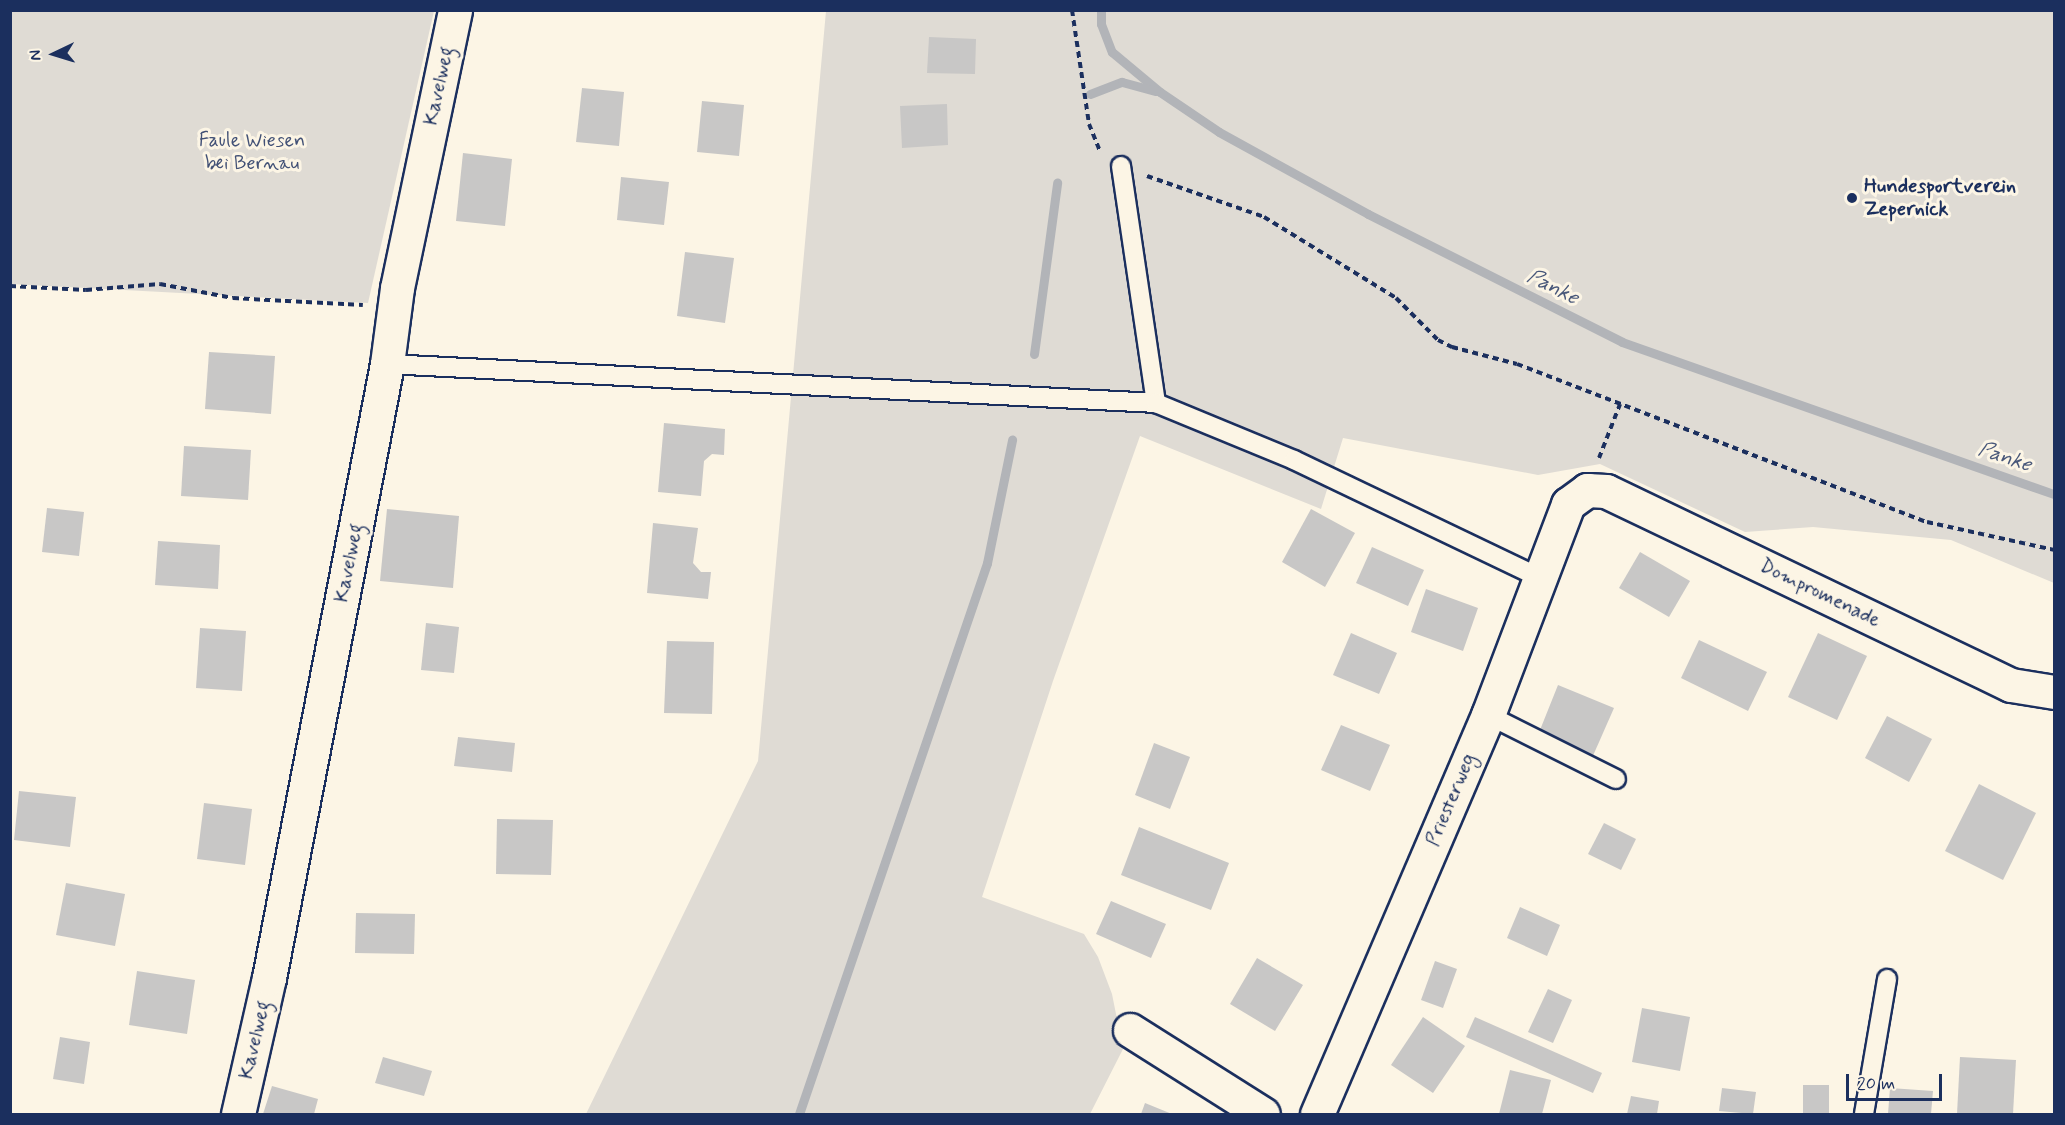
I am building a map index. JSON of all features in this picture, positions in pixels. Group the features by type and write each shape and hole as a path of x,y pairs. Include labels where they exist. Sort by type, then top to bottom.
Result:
{"street":[{"name":"Kavelweg","path":"238,1114 269,978 387,364 394,307 455,10"},
{"name":"Priesterweg","path":"1317,1114 1488,715 1542,579 1568,504 1587,490"},
{"name":"Dompromenade","path":"1587,490 1606,491 2011,685 2055,692"},
{"path":"1130,1030 1263,1114"}],"lane":[{"path":"1121,166 1156,403"},
{"path":"387,364 1156,403 1294,460 1542,579"},
{"path":"1488,715 1616,779"},
{"path":"1864,1114 1887,979"}],"path":[{"path":"1072,10 1089,124 1102,155 1121,166 1264,217 1396,298 1438,340 1452,347 1517,364 1927,522 2055,550"},
{"path":"10,286 86,290 160,284 233,298 394,307"},
{"path":"1587,490 1620,404"}],"green space":[{"name":"Faule Wiesen bei Bernau","path":"11,10 434,11 368,303 11,284"},
{"path":"826,11 2054,11 2054,583 1951,540 1813,527 1745,532 1600,464 1538,475 1343,438 1321,509 1140,436 1053,681 982,897 1084,934 1098,957 1112,994 1123,1049 1090,1114 586,1114 758,761"}],"building":[{"path":"929,37 976,39 975,74 927,73"},
{"path":"582,88 624,92 619,146 576,142"},
{"path":"702,101 744,105 739,156 697,152"},
{"path":"947,104 948,145 902,148 900,106"},
{"path":"463,153 512,159 505,226 456,221"},
{"path":"621,177 669,182 664,225 617,220"},
{"path":"685,252 734,258 725,323 677,316"},
{"path":"209,352 275,356 271,414 205,409"},
{"path":"664,423 725,429 724,455 712,454 704,461 701,496 658,492"},
{"path":"184,446 251,450 248,500 181,496"},
{"path":"47,508 84,512 79,556 42,552"},
{"path":"387,509 459,516 453,588 380,581"},
{"path":"1311,509 1355,533 1325,587 1282,562"},
{"path":"653,523 698,528 693,563 701,572 711,572 708,599 647,593"},
{"path":"158,541 220,545 218,589 155,585"},
{"path":"1372,547 1424,570 1408,606 1356,583"},
{"path":"1640,552 1690,581 1669,617 1619,588"},
{"path":"1426,589 1478,608 1463,651 1411,632"},
{"path":"426,623 459,627 454,673 421,670"},
{"path":"200,628 246,631 242,691 196,688"},
{"path":"1351,633 1397,653 1379,694 1333,675"},
{"path":"1818,633 1867,656 1837,720 1788,697"},
{"path":"1699,640 1767,672 1748,711 1681,678"},
{"path":"667,641 714,642 712,714 664,713"},
{"path":"1558,685 1614,708 1592,758 1538,735"},
{"path":"1887,716 1932,739 1909,782 1865,758"},
{"path":"1341,725 1390,745 1370,791 1321,770"},
{"path":"458,737 515,743 512,772 454,766"},
{"path":"1154,743 1190,757 1170,809 1135,795"},
{"path":"1979,784 2036,813 2003,880 1945,851"},
{"path":"19,791 76,797 70,847 14,840"},
{"path":"204,803 252,809 245,865 197,859"},
{"path":"497,819 553,820 551,875 496,874"},
{"path":"1604,823 1636,839 1621,870 1588,854"},
{"path":"1139,827 1229,863 1211,910 1121,875"},
{"path":"66,883 125,894 115,946 56,935"},
{"path":"1111,901 1166,924 1151,958 1096,934"},
{"path":"1520,907 1560,925 1547,956 1507,938"},
{"path":"356,913 415,914 414,954 355,953"},
{"path":"1257,958 1303,985 1275,1031 1230,1004"},
{"path":"1435,961 1457,969 1443,1008 1421,1000"},
{"path":"137,971 195,980 187,1034 129,1025"},
{"path":"1548,989 1572,1000 1553,1043 1528,1032"},
{"path":"1642,1008 1690,1017 1680,1071 1632,1062"},
{"path":"1423,1017 1465,1046 1433,1093 1391,1065"},
{"path":"1475,1017 1602,1073 1593,1093 1466,1037"},
{"path":"60,1037 90,1042 84,1084 53,1079"},
{"path":"383,1057 432,1071 424,1096 375,1083"},
{"path":"1960,1057 2016,1060 2013,1114 1957,1114"},
{"path":"1510,1070 1551,1080 1542,1114 1499,1114"},
{"path":"1803,1085 1829,1085 1829,1114 1803,1114"},
{"path":"272,1086 318,1099 314,1114 263,1114"},
{"path":"1722,1088 1756,1092 1753,1114 1719,1111"},
{"path":"1890,1088 1933,1091 1931,1114 1888,1114"},
{"path":"1631,1096 1659,1101 1657,1114 1627,1114"},
{"path":"1145,1103 1172,1114 1141,1114"}],"waterway":[{"name":"Panke","path":"1101,10 1101,24 1112,52 1160,92 1219,132 1368,214 1622,342 2054,494"},
{"path":"1090,94 1122,82 1156,91"},
{"path":"1034,354 1057,183"},
{"path":"799,1114 987,563 1012,440"}],"place":[{"name":"Hundesportverein Zepernick","path":"1852,198"}]}
